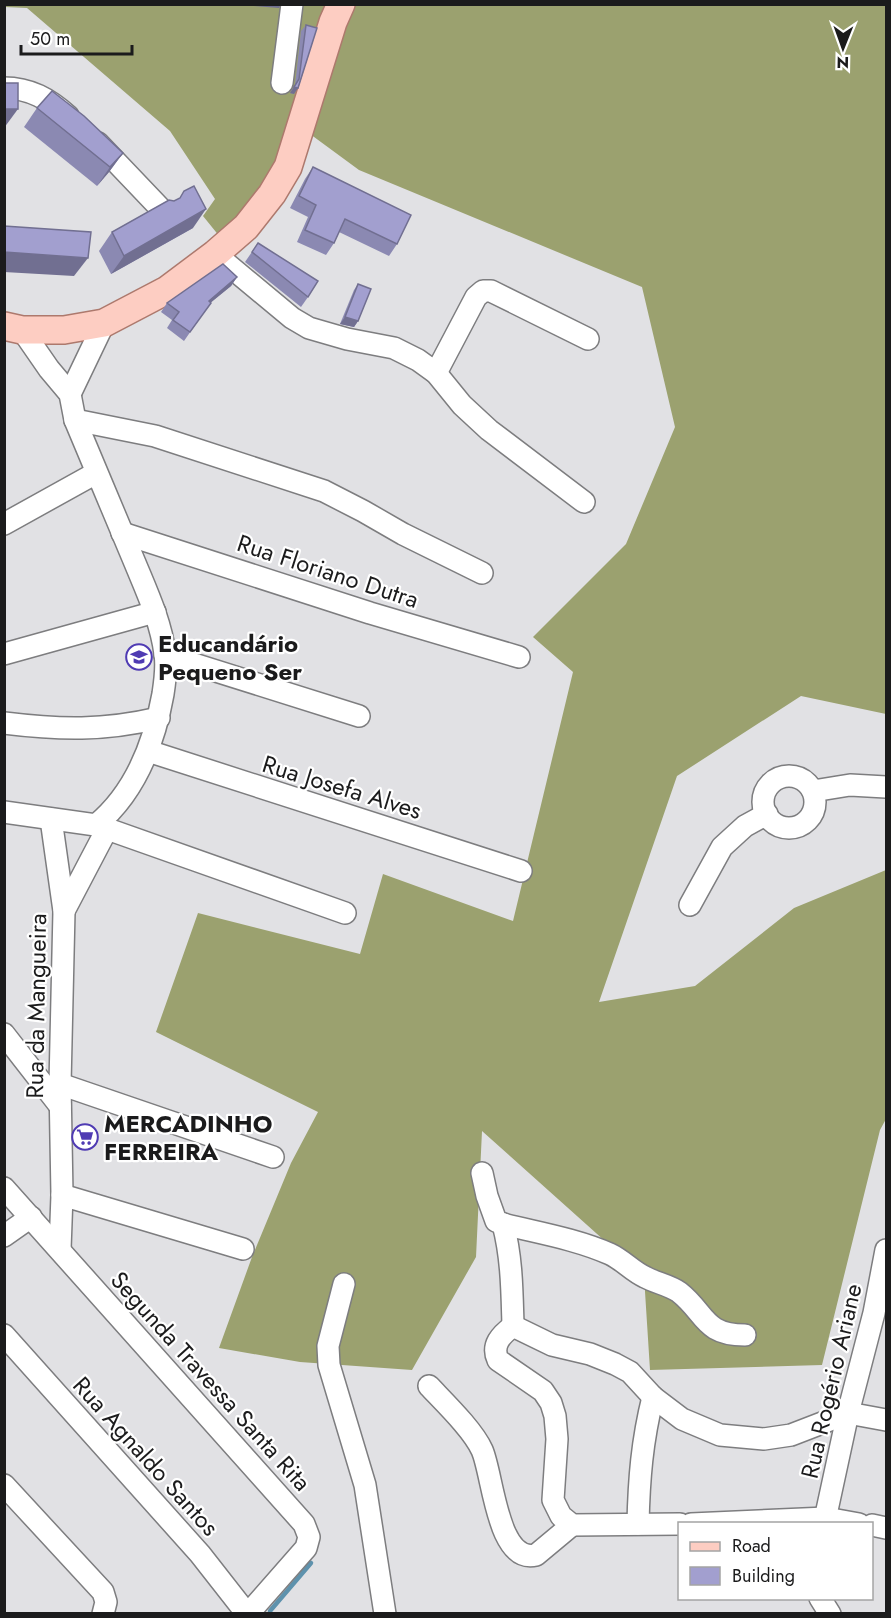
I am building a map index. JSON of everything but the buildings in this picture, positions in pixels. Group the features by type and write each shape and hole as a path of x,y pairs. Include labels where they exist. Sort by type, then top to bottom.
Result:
{"main road":[{"path":"13,328 64,330 104,323 167,290 216,254 246,227 272,194 288,167 333,22 341,4"}],"street":[{"path":"282,83 292,4"},
{"path":"4,88 25,90 46,99 57,107 95,140 159,207"},
{"path":"216,254 292,318 309,328 326,334 394,348 436,373 462,405 489,430 584,501"},
{"path":"436,373 476,297 483,291 491,291 588,339"},
{"path":"70,394 104,323"},
{"path":"13,328 70,394 75,420 155,612 165,655 159,718 148,751 125,795 101,827 64,911"},
{"path":"75,420 155,436 324,491 482,573"},
{"path":"4,524 96,473"},
{"name":"Rua Floriano Dutra","path":"122,532 370,613 519,657"},
{"path":"4,654 155,612"},
{"path":"165,655 359,716"},
{"path":"4,723 96,729 159,718"},
{"name":"Rua Josefa Alves","path":"148,751 521,871"},
{"path":"785,776 801,779 813,791 814,809 804,823 787,827 772,821 767,814 763,798 770,784 777,779 785,776"},
{"path":"813,791 850,785 886,787"},
{"path":"4,812 101,827 345,913"},
{"path":"690,905 722,847 745,826 767,814"},
{"name":"Rua da Mangueira","path":"51,819 64,911 60,1084 62,1195 60,1249"},
{"path":"4,1034 60,1106"},
{"path":"60,1084 273,1157"},
{"path":"482,1173 495,1221 562,1238 607,1253 646,1278 680,1293 715,1330 732,1335 745,1335"},
{"name":"Segunda Travessa Santa Rita","path":"4,1188 304,1524 309,1537 306,1548 248,1614"},
{"path":"62,1195 243,1249"},
{"path":"4,1236 31,1217"},
{"path":"503,1224 510,1262 513,1326"},
{"name":"Rua Rogério Ariane","path":"825,1521 848,1413 880,1314 886,1250"},
{"path":"344,1284 328,1346 329,1365 366,1485 385,1614"},
{"path":"513,1326 552,1345 590,1354 615,1364 630,1372 653,1397 682,1419 720,1435 764,1440 791,1435 848,1413 886,1420"},
{"path":"513,1326 501,1335 496,1343 495,1354 498,1360 543,1391 551,1402 557,1439 553,1500 561,1516 572,1525"},
{"name":"Rua Agnaldo Santos","path":"4,1335 200,1554 248,1614"},
{"path":"429,1386 482,1449 489,1470 495,1508 506,1534 520,1554 536,1556 572,1525 678,1524"},
{"path":"638,1524 639,1475 644,1435 653,1397"},
{"path":"4,1485 103,1592 106,1602 103,1614"},
{"path":"780,1522 825,1521"},
{"path":"821,1600 830,1614"}],"green space":[{"path":"5,4 886,5 886,714 801,696 677,776 599,1002 695,986 794,908 886,870 886,1119 880,1130 822,1365 650,1370 644,1276 482,1131 476,1257 412,1370 300,1362 219,1348 252,1257 291,1163 318,1112 156,1032 198,913 360,954 383,874 513,921 573,672 533,637 626,544 675,427 642,287 359,170 310,134 220,237 203,216 215,199 170,131 27,8 5,7"}],"waterway":[{"path":"270,1611 311,1563"}],"place":[{"name":"Educandário Pequeno Ser","path":"139,657"},
{"name":"MERCADINHO FERREIRA","path":"85,1137"}]}
